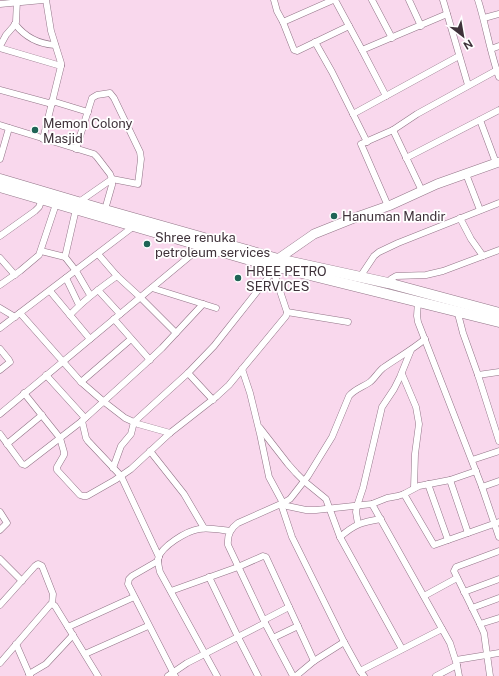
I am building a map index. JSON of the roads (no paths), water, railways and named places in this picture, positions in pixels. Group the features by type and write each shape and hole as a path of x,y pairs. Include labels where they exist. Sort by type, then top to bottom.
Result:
{"main road":[{"path":"0,179 57,200 275,265 418,301 499,313"},
{"path":"0,187 42,199 57,200"},
{"path":"104,213 134,226 250,260 360,277 388,283 458,306 499,322"}],"street":[{"path":"0,4 18,1 45,0 50,26 61,66 42,139"},
{"path":"274,0 277,11 294,50 296,51 349,26"},
{"path":"283,22 334,0 386,96"},
{"path":"372,0 392,38"},
{"path":"409,0 420,26"},
{"path":"443,0 468,85"},
{"path":"478,0 499,77"},
{"path":"18,1 16,22 6,35 0,47 61,66"},
{"path":"362,50 447,14"},
{"path":"484,18 499,14"},
{"path":"15,24 20,31 35,40 55,45"},
{"path":"315,42 332,72 367,142"},
{"path":"491,49 499,46"},
{"path":"353,114 459,56"},
{"path":"388,206 361,144 393,130 417,114 497,70"},
{"path":"0,90 88,112"},
{"path":"66,258 77,206 112,179 138,184 141,159 140,152 114,98 110,93 94,96 92,98 76,149"},
{"path":"406,158 499,110"},
{"path":"113,468 121,446 131,434 134,422 188,373 214,346 267,279 275,265 314,234 498,162 480,120"},
{"path":"0,125 94,154 110,174 112,179 112,185 104,213"},
{"path":"0,158 9,128"},
{"path":"393,130 422,191"},
{"path":"466,174 480,210"},
{"path":"0,236 35,211 39,207 42,199"},
{"path":"0,285 37,258 41,251 57,200"},
{"path":"360,277 374,256 379,252 499,203"},
{"path":"460,218 471,239 483,256"},
{"path":"0,328 134,226"},
{"path":"0,414 46,374 202,246"},
{"path":"41,251 66,258 76,271 90,295"},
{"path":"388,283 396,276 443,271 499,251"},
{"path":"98,254 117,276 176,333"},
{"path":"0,258 15,275"},
{"path":"24,393 60,438 64,455 56,468 80,495 87,496 121,476 213,400 226,388 286,316 287,312 275,265"},
{"path":"70,315 90,295 117,276"},
{"path":"66,278 79,305"},
{"path":"152,288 216,308"},
{"path":"98,290 120,314"},
{"path":"50,291 90,339"},
{"path":"418,301 418,322 497,522 499,537"},
{"path":"0,434 22,464 25,465 83,419 150,360 203,304"},
{"path":"458,306 463,333 499,441"},
{"path":"0,308 17,315 63,361 81,382 125,418 170,434"},
{"path":"287,312 348,322"},
{"path":"114,319 150,360"},
{"path":"81,382 131,339"},
{"path":"293,676 264,622 228,545 230,531 238,523 290,499 304,481 332,437 352,393 370,382 385,367 425,339"},
{"path":"0,349 10,362 0,370"},
{"path":"358,524 356,512 357,506 363,488 382,407 402,374 411,350"},
{"path":"242,369 250,392 269,477 282,503 292,536 344,642 362,673 402,649 442,629"},
{"path":"478,375 499,372"},
{"path":"188,373 213,400"},
{"path":"46,374 83,419 86,438 88,441 121,476 158,559 160,572 216,676"},
{"path":"402,374 416,407 419,424 415,454 414,488"},
{"path":"7,444 42,415"},
{"path":"258,425 288,464 304,481 324,496 328,502 340,537 402,649"},
{"path":"472,460 499,450"},
{"path":"150,451 184,494 204,528"},
{"path":"282,503 287,506 306,510 372,504 387,498 404,494 414,488 450,480 476,471"},
{"path":"450,480 468,533"},
{"path":"482,487 499,481"},
{"path":"428,484 448,540"},
{"path":"404,494 432,544 436,545 497,522"},
{"path":"372,504 450,643 459,676"},
{"path":"0,512 6,523 0,530"},
{"path":"340,537 358,524 381,519"},
{"path":"230,531 204,528 192,531 178,538 167,546 158,559 129,579 128,584 172,675 186,663 238,637 289,607"},
{"path":"490,676 485,639 480,624 454,571 456,567 499,551"},
{"path":"171,591 238,567 263,556 266,557 314,661"},
{"path":"0,559 22,581"},
{"path":"0,605 35,566 40,564 52,594 52,604 55,606 85,654 95,674"},
{"path":"209,577 258,676"},
{"path":"424,596 457,578"},
{"path":"464,592 499,579"},
{"path":"68,627 134,597"},
{"path":"472,608 499,598"},
{"path":"0,663 52,604"},
{"path":"480,624 499,618"},
{"path":"85,654 148,626"},
{"path":"273,638 298,626"},
{"path":"16,644 29,675 46,664 73,635"},
{"path":"296,676 314,661 344,642"},
{"path":"436,676 456,663 499,653"}],"place":[{"name":"Memon Colony Masjid","path":"35,130"},
{"name":"Hanuman Mandir","path":"334,216"},
{"name":"Shree renuka petroleum services","path":"147,244"},
{"name":"HREE PETRO SERVICES","path":"238,278"}]}
